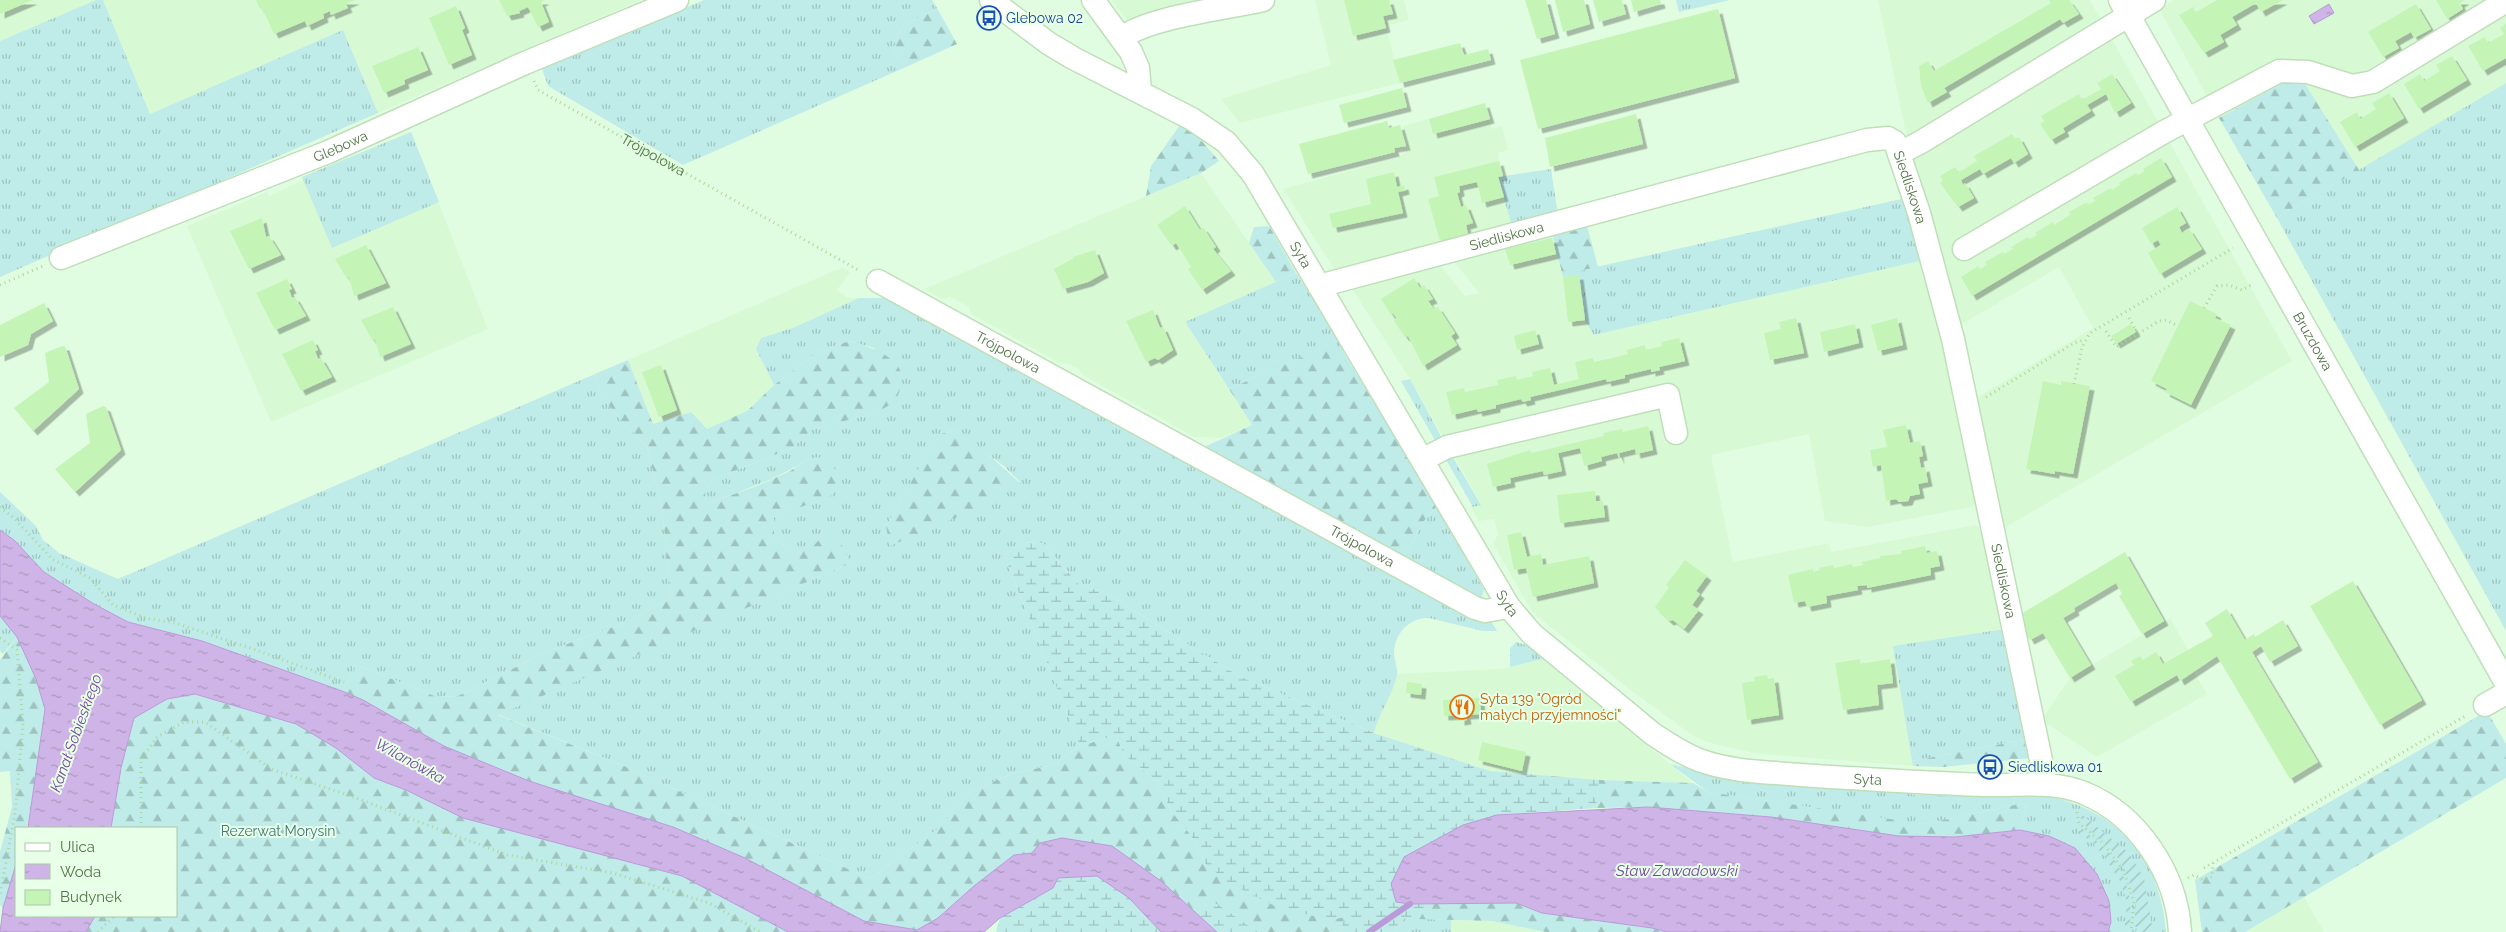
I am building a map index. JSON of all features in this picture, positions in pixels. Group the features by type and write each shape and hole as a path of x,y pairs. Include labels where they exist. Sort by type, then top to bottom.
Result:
{"street":[{"name":"Glebowa","path":"61,258 328,152 525,63 677,0"},
{"name":"Syta","path":"991,0 1048,43 1192,119 1226,142 1253,174 1424,459 1509,607 1532,634 1653,734 1672,747 1700,760 1762,772 1989,785 2046,784 2084,793 2115,810 2139,833 2159,861 2172,885 2180,932"},
{"path":"1093,0 1121,38 1138,68 1140,91"},
{"path":"1121,38 1139,28 1152,24 1263,0"},
{"path":"1900,153 2125,8 2154,0"},
{"path":"1964,248 2188,120 2279,71 2308,72 2352,86 2373,82 2506,1"},
{"name":"Bruzdowa","path":"2125,8 2506,683"},
{"name":"Siedliskowa","path":"1319,286 1867,140 1888,138 1895,142 1900,153 1953,339 2046,784"},
{"name":"Trójpolowa","path":"878,281 1475,608 1485,611 1509,607"},
{"path":"1424,459 1447,447 1668,395 1676,433"},
{"path":"2485,705 2506,693"}],"path":[{"name":"Trójpolowa","path":"525,63 538,90 878,281"},
{"path":"2074,384 2084,340 2090,333 2233,248"},
{"path":"0,285 61,258"},
{"path":"2204,308 2217,286 2230,285 2242,290 2254,284"},
{"path":"2128,318 2138,334"},
{"path":"2106,331 2116,347 2162,320 2178,326"},
{"path":"1982,399 2074,343 2084,340"},
{"path":"0,507 14,518 52,559 90,578 113,605 146,618 175,624 253,649 344,682"},
{"path":"0,638 17,650 23,725 15,813 0,895"},
{"path":"2204,868 2485,705"},
{"path":"140,827 140,760 156,737 184,722 205,722 271,769 356,798 507,855 613,872 709,902 760,932"},
{"path":"2077,810 2081,826 2104,844 2124,872 2134,902 2130,932"},
{"path":"2185,879 2194,875 2203,880 2212,877 2213,863"},
{"path":"98,932 113,917"}],"shaded area":[{"path":"0,0 96,0 0,41"},
{"path":"103,0 641,0 378,113 343,31 150,114"},
{"path":"1111,0 1239,0 1131,25"},
{"path":"1315,0 1404,0 1409,20 1386,26 1400,83 1240,123 1221,99 1331,65"},
{"path":"1878,0 2090,0 2292,361 1999,531 1973,400 2093,328 2059,267 1957,327 1907,138"},
{"path":"2174,0 2506,0 2506,83 2359,170 2304,82 2286,81 2219,118 2159,9"},
{"path":"1485,103 1492,129 1502,126 1508,150 1498,153 1503,176 1499,177 1512,227 1338,275 1283,189 1397,158 1409,150 1403,126"},
{"path":"411,132 488,329 271,422 187,226 267,192 269,196 303,180 302,177"},
{"path":"1201,173 1276,282 1185,322 1252,425 1221,438 1194,437 1081,374 1080,370 1066,363 1061,364 971,314 969,307 950,297 942,299 924,289"},
{"path":"1552,232 1563,277 1579,275 1585,321 1595,335 1919,261 1923,281 1932,285 1978,499 1972,507 1868,527 1825,521 1809,434 1711,455 1733,562 1829,543 1831,552 1975,525 1986,533 2005,629 1894,646 1913,766 1760,754 1721,746 1696,738 1628,688 1538,617 1530,608 1493,544 1498,534 1494,519 1479,521 1471,507 1481,504 1410,379 1350,286 1438,262 1465,296 1479,293 1452,259"},
{"path":"843,267 850,272 837,290 848,298 859,298 795,327 761,338 756,349 774,385 747,411 707,430 691,412 653,424 628,360"},
{"path":"2170,618 2199,669 2194,672 2207,694 2097,757 2041,720 2070,678"},
{"path":"1542,659 1693,783 1599,780 1490,771 1374,733 1379,716 1397,674 1501,669"},
{"path":"2304,897 2324,932 2245,932"},
{"path":"1451,920 1492,921 1546,932 1451,932"}],"green space":[{"path":"96,0 103,0 150,114 343,30 378,113 0,277 0,41"},
{"path":"704,0 932,0 937,8 901,27 893,50 906,67 683,165 548,86 542,69"},
{"path":"1676,0 1730,0 1679,12"},
{"path":"937,8 957,44 906,67 893,50 901,27"},
{"path":"2286,81 2304,82 2359,170 2277,218 2219,118"},
{"path":"2506,83 2506,631 2277,218"},
{"path":"1180,125 1201,140 1219,161 1201,173 1146,196 1151,166"},
{"path":"411,132 439,202 332,248 302,177"},
{"path":"1551,169 1558,215 1512,227 1498,177"},
{"path":"1906,198 1924,260 1594,335 1585,321 1578,271"},
{"path":"1586,222 1598,267 1578,271 1579,275 1563,277 1552,232"},
{"path":"1269,226 1296,273 1276,282 1249,243 1254,227"},
{"path":"1296,273 1346,348 1335,355 1328,346 1229,389 1185,322"},
{"path":"859,298 894,298 1491,621 1497,631 1483,631 1429,618 1422,618 1410,623 1401,633 1395,645 1394,655 1397,675 1374,733 1239,676 1104,592 1079,585 1043,543 1024,542 1004,555 1080,746 1053,765 1011,774 970,792 939,828 870,879 622,765 497,714 851,563 824,534 811,550 788,550 774,536 774,517 800,507 810,458 773,478 706,504 705,489 714,479 792,448 812,429 876,413 874,348 849,341 815,354 774,385 756,349 761,338 795,327","holes":["956,430 1005,467 1020,482 886,526 940,434"]},
{"path":"849,341 883,354 898,366 902,382 896,401 876,413 813,429 792,448 714,479 705,489 706,504 757,486 790,471 810,458 826,457 841,478 833,495 774,517 774,536 788,550 810,550 824,534 836,534 851,563 498,715 622,765 870,879 939,828 970,792 1011,774 1053,765 1080,746 1116,735 1124,755 1155,779 1172,812 1190,834 1205,863 1345,917 1340,932 1258,932 1211,901 1197,914 1161,881 1032,853 1014,855 974,886 938,918 917,930 864,921 745,858 529,781 444,746 363,700 342,691 357,665 437,697 458,696 548,651 629,621 671,598 662,507 647,447 602,397 595,374 628,360 653,424 691,412 707,429 747,411 774,385 815,354"},
{"path":"1329,345 1335,354 1342,350 1437,506 1424,521 1411,546 1402,558 1200,449 1252,425 1229,389"},
{"path":"595,374 602,397 647,447 662,507 671,598 629,621 548,651 458,696 437,697 357,665 342,691 202,641 128,622 94,604 44,572 14,540 0,530 0,492 36,526 43,540 59,553 118,579"},
{"path":"1410,379 1442,438 1436,442 1401,381"},
{"path":"956,430 969,437 1020,483 983,506 890,546 886,526 940,434"},
{"path":"1451,454 1481,505 1473,507 1445,458"},
{"path":"1437,506 1484,590 1482,597 1470,595 1402,558 1411,546 1424,521"},
{"path":"1024,542 1043,543 1079,585 1104,592 1239,676 1374,733 1490,771 1599,780 1596,808 1497,815 1410,904 1426,904 1417,919 1405,918 1397,926 1395,932 1340,932 1345,917 1331,920 1279,908 1229,883 1205,863 1190,834 1172,812 1155,779 1124,755 1116,735 1080,746 1004,555"},
{"path":"0,616 17,637 3,654 0,651"},
{"path":"2005,629 2028,739 1912,761 1893,646"},
{"path":"17,637 36,679 45,709 31,821 28,827 15,827 15,867 3,908 0,905 0,852 12,807 10,771 0,772 0,660"},
{"path":"1516,642 1529,646 1542,659 1510,667 1510,648"},
{"name":"Rezerwat Morysin","path":"195,694 296,724 336,748 374,778 609,856 682,876 788,932 86,932 94,917 178,917 178,827 111,827 121,768 134,718 167,699"},
{"path":"2487,711 2506,744 2506,778 2245,932 2202,932 2195,880"},
{"path":"2028,739 2031,758 1944,767 1913,766 1912,761"},
{"path":"1670,764 1692,769 1819,786 1920,795 2046,796 2072,803 2094,813 2114,826 2131,842 2145,861 2155,882 2162,906 2166,932 2108,932 2111,922 2075,848 2049,836 2020,830 2027,806 2020,804 1924,824 1903,822 1708,792"},
{"path":"1599,780 1693,783 1708,792 1924,824 2020,804 2027,806 2020,830 1955,837 1899,836 1771,817 1648,807 1596,808"},
{"path":"2080,813 2129,853 2144,878 2153,932 2136,932 2137,927 2134,926 2137,893 2133,893 2126,873 2115,854 2084,824"},
{"path":"2077,823 2112,856 2123,875 2129,896 2129,930 2125,925 2127,902 2120,881 2102,853 2078,830"},
{"path":"1097,875 1129,898 1161,932 996,932 1000,918 1053,888 1058,877"},
{"path":"1211,900 1258,932 1217,932 1197,914"},
{"path":"1516,903 1542,913 1652,928 1667,932 1546,932 1492,921 1417,919 1426,904"},
{"path":"1405,918 1451,920 1451,932 1395,932 1397,926"}],"water":[{"path":"2329,4 2334,13 2314,24 2309,16"},
{"path":"0,530 14,540 44,572 94,604 128,622 202,641 342,691 363,700 444,746 529,781 673,827 745,858 864,921 917,930 938,918 974,886 1014,855 1032,853 1040,843 1062,838 1112,846 1161,881 1217,932 1161,932 1129,898 1097,876 1058,878 1053,888 1000,918 984,932 788,932 682,876 463,818 406,790 374,778 336,748 296,724 195,694 167,699 134,718 121,768 111,827 28,827 45,709 36,679 17,637 0,616"},
{"name":"Staw Zawadowski","path":"1648,807 1771,817 1899,836 1955,837 2020,830 2049,836 2075,848 2097,874 2109,901 2111,922 2108,932 1667,932 1652,928 1542,913 1516,903 1410,904 1396,902 1391,884 1404,857 1463,825 1497,815"},
{"path":"15,867 15,917 94,917 86,932 0,932 3,908"}],"building":[{"path":"0,0 33,0 0,14"},
{"path":"256,0 355,0 346,4 348,8 331,15 330,11 323,14 324,18 307,26 305,21 274,34 262,8 260,9"},
{"path":"499,0 545,0 541,2 549,22 538,27 528,7 519,11 520,13 507,16"},
{"path":"1344,0 1389,0 1393,14 1383,16 1386,28 1353,36"},
{"path":"1525,0 1546,0 1555,34 1537,39"},
{"path":"1555,0 1584,0 1590,24 1563,32"},
{"path":"1593,0 1622,0 1626,14 1599,22"},
{"path":"1631,0 1660,0 1661,4 1634,12"},
{"path":"2049,0 2069,0 2079,14 2063,23 2060,19 1944,88 1947,92 1928,103 1921,86 1919,66 1928,61 1934,71 2051,3"},
{"path":"2217,0 2283,0 2261,12 2256,3 2232,17 2237,25 2220,35 2224,42 2204,53 2179,15 2193,7 2196,12"},
{"path":"2436,0 2465,0 2460,3 2463,9 2447,19"},
{"path":"2416,4 2431,29 2414,38 2411,32 2395,41 2399,48 2383,57 2368,32"},
{"path":"456,6 465,28 462,30 472,55 449,65 429,18"},
{"path":"1718,9 1735,78 1538,129 1520,60"},
{"path":"2506,24 2506,58 2483,71 2468,46 2485,37 2488,43 2504,34 2500,28"},
{"path":"1460,43 1464,55 1488,49 1491,60 1400,83 1393,60"},
{"path":"418,47 428,70 404,80 405,84 384,93 372,66"},
{"path":"2452,56 2467,80 2419,109 2404,84 2420,74 2424,81 2440,71 2436,65"},
{"path":"2112,74 2131,103 2115,113 2106,94 2087,105 2091,111 2063,128 2065,132 2051,140 2040,124 2044,121 2041,116 2079,94 2082,100 2101,89 2097,83"},
{"path":"1402,88 1407,107 1344,123 1339,105"},
{"path":"2389,93 2404,118 2355,147 2340,122 2357,112 2360,119 2376,109 2372,103"},
{"path":"1485,103 1490,119 1433,134 1429,119"},
{"path":"1636,114 1643,144 1550,167 1545,138"},
{"path":"1387,121 1389,128 1400,125 1406,146 1394,148 1395,152 1308,174 1299,144"},
{"path":"2012,134 2015,139 2019,137 2028,154 2014,163 2011,158 1983,174 1980,169 1961,180 1974,198 1958,207 1940,183 1943,181 1940,176 1955,167 1959,172 1966,168 1977,161 1974,156"},
{"path":"2161,158 2172,177 1972,296 1961,277 1978,266 1980,269 1987,265 1985,262 2013,249 2011,247 2028,237 2030,239 2037,235 2035,233 2053,222 2054,225 2070,215 2069,212 2087,202 2088,205 2095,201 2093,198 2111,188 2112,190 2120,185 2119,183 2136,173 2138,175 2145,171 2143,169"},
{"path":"1499,161 1503,176 1498,177 1504,197 1482,203 1477,182 1459,186 1460,192 1457,193 1461,207 1466,205 1473,223 1466,225 1468,234 1440,241 1428,199 1439,196 1434,177"},
{"path":"1394,172 1397,187 1404,185 1405,190 1398,192 1403,213 1333,228 1329,214 1371,204 1366,179"},
{"path":"1185,206 1200,230 1203,227 1216,247 1213,249 1231,271 1202,290 1188,269 1191,267 1176,243 1172,246 1157,225"},
{"path":"2177,207 2186,223 2179,227 2182,233 2189,229 2202,249 2160,274 2148,253 2161,245 2158,240 2151,244 2142,228"},
{"path":"262,218 266,237 269,236 281,255 249,269 230,231"},
{"path":"1552,238 1556,254 1510,265 1505,249"},
{"path":"366,245 386,283 354,296 349,277 347,279 335,259"},
{"path":"1095,250 1104,273 1088,282 1063,289 1054,269 1073,257"},
{"path":"1579,275 1585,320 1568,322 1563,277"},
{"path":"1414,278 1420,288 1424,285 1433,299 1428,301 1434,309 1438,307 1455,333 1451,336 1457,345 1423,366 1408,336 1405,337 1394,321 1397,319 1393,313 1391,315 1381,299"},
{"path":"287,279 292,289 289,290 292,298 295,297 306,316 275,330 256,293"},
{"path":"2190,301 2217,314 2215,318 2231,325 2191,405 2165,392 2167,389 2151,381"},
{"path":"44,303 53,321 31,334 28,345 0,357 0,325"},
{"path":"393,307 411,344 380,357 375,339 372,340 361,320"},
{"path":"1153,310 1160,328 1163,327 1173,350 1158,360 1155,358 1146,362 1126,321"},
{"path":"1796,318 1804,353 1770,360 1764,333 1781,329 1779,322"},
{"path":"1897,318 1903,345 1878,351 1871,325"},
{"path":"1855,324 1859,343 1824,352 1820,332"},
{"path":"2131,324 2136,332 2116,344 2111,336"},
{"path":"1535,330 1539,344 1517,350 1514,336"},
{"path":"1679,338 1685,361 1659,367 1660,370 1651,372 1651,369 1625,375 1625,378 1607,382 1606,379 1530,397 1531,400 1523,402 1521,399 1496,405 1496,408 1478,412 1477,409 1452,415 1446,392 1464,388 1465,392 1498,385 1497,380 1516,376 1517,380 1533,376 1532,372 1550,368 1554,385 1579,379 1575,362 1593,358 1594,362 1612,358 1628,354 1627,350 1645,345 1646,350 1662,346 1661,342"},
{"path":"313,340 318,350 315,351 318,359 321,358 332,377 301,391 282,354"},
{"path":"65,346 79,389 33,431 14,408 49,382 45,353"},
{"path":"661,365 677,410 659,417 642,372"},
{"path":"2043,381 2061,385 2061,381 2090,386 2073,474 2055,471 2055,474 2026,469"},
{"path":"103,406 106,407 121,450 75,492 55,469 90,443 86,414"},
{"path":"1906,425 1910,443 1920,441 1923,456 1919,457 1921,468 1925,467 1928,482 1918,484 1920,494 1910,496 1908,501 1899,502 1896,499 1886,501 1881,465 1873,467 1870,450 1887,447 1883,430"},
{"path":"1648,426 1653,450 1636,454 1635,449 1619,453 1620,460 1617,453 1601,457 1602,461 1584,466 1580,448 1558,453 1562,471 1544,475 1543,471 1510,478 1511,483 1493,487 1487,464 1530,450 1531,453 1604,436 1603,433 1622,429 1623,432"},
{"path":"1595,491 1596,501 1603,501 1605,517 1560,523 1557,495"},
{"path":"1521,532 1527,557 1541,554 1543,565 1589,556 1594,583 1533,597 1526,568 1514,570 1507,535"},
{"path":"1925,546 1927,553 1937,551 1940,566 1930,568 1931,575 1867,588 1867,585 1857,586 1858,590 1826,596 1827,603 1807,607 1805,601 1794,603 1788,575 1813,569 1813,572 1820,570 1819,568 1833,565 1834,568 1852,564 1853,567 1863,565 1862,562 1880,558 1880,556 1901,554 1901,551"},
{"path":"2125,552 2164,621 2142,634 2119,596 2122,594 2116,583 2074,608 2075,611 2063,618 2091,665 2070,678 2043,633 2030,640 2016,617"},
{"path":"1685,560 1707,576 1696,591 1700,594 1692,605 1699,610 1684,629 1673,620 1669,621 1655,607 1669,587 1666,585"},
{"path":"2353,581 2422,700 2380,725 2310,606"},
{"path":"2227,609 2245,640 2254,634 2255,637 2283,620 2298,646 2270,662 2261,646 2252,652 2318,762 2290,779 2217,656 2180,681 2177,675 2131,702 2115,676 2134,665 2131,661 2140,656 2143,660 2156,652 2163,664 2213,636 2205,623"},
{"path":"1860,659 1860,664 1890,659 1893,683 1877,685 1879,705 1843,710 1835,663"},
{"path":"1767,675 1768,679 1774,678 1779,715 1747,720 1742,683 1755,681 1754,677"},
{"path":"1407,682 1422,684 1421,695 1406,693"},
{"name":"Syta 139 \"Ogród małych przyjemności\"","path":"1480,698 1481,714 1466,715 1467,720 1460,721 1460,715 1444,716 1443,700"},
{"path":"1482,742 1526,752 1522,771 1478,760"}],"waterway":[{"path":"1369,932 1410,904"}],"place":[{"name":"Glebowa 02","path":"989,18"},
{"name":"Syta 139 \"Ogród małych przyjemności\"","path":"1462,707"},
{"name":"Siedliskowa 01","path":"1990,767"}],"water label":[{"name":"Kanał Sobieskiego","path":"76,733"},
{"name":"Wilanówka","path":"410,761"}]}
